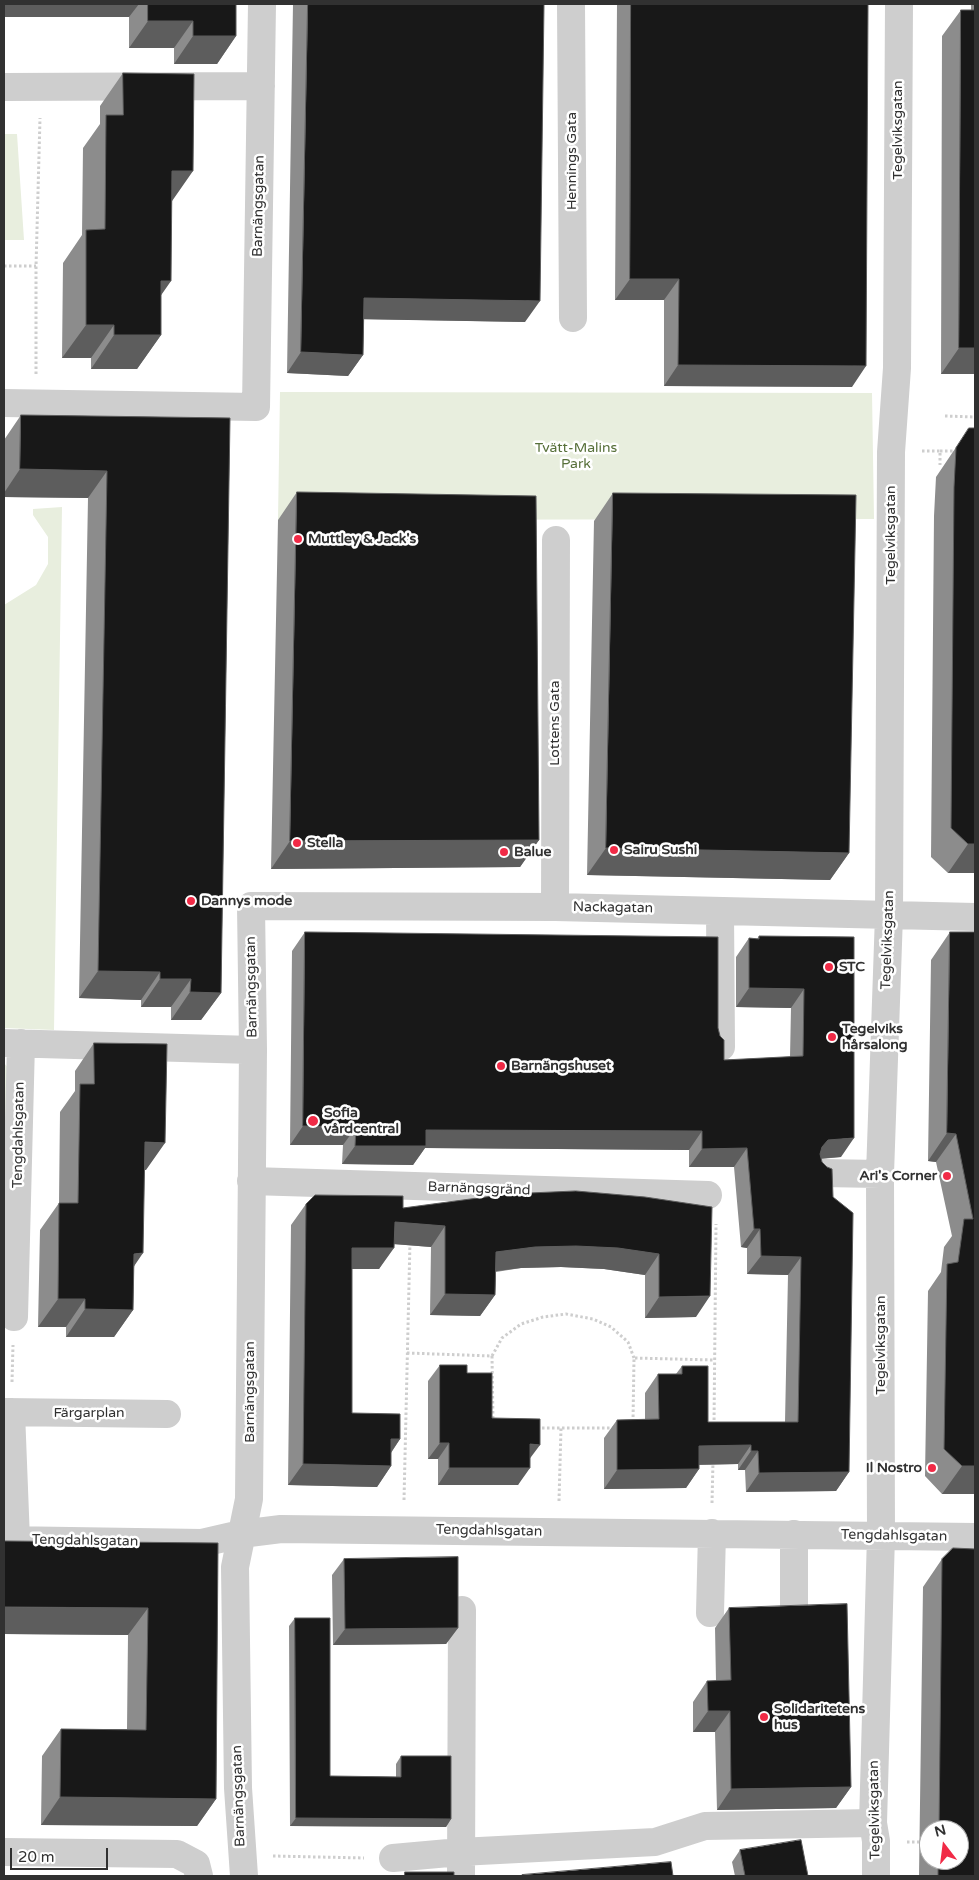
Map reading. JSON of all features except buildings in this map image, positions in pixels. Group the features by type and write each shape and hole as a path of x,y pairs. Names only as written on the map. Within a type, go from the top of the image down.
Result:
{"street":[{"name":"Barnängsgatan","path":"36,402 256,407 262,4"},
{"name":"Hennings Gata","path":"571,4 573,318"},
{"name":"Tegelviksgatan","path":"876,1876 876,1842 873,1823 882,1535 880,1174 889,915 891,452 898,368 899,4"},
{"path":"4,87 261,86"},
{"path":"4,402 36,402"},
{"name":"Lottens Gata","path":"554,906 556,540"},
{"name":"Barnängsgatan","path":"243,1866 238,1788 235,1567 249,1499 253,1050 250,906"},
{"name":"Nackagatan","path":"250,906 554,906 975,917"},
{"path":"720,911 721,1047"},
{"path":"12,1043 253,1050"},
{"name":"Tengdahlsgatan","path":"12,1043 14,1317"},
{"path":"822,1173 880,1174"},
{"name":"Barnängsgränd","path":"251,1181 708,1195"},
{"path":"7,1412 10,1540"},
{"name":"Färgarplan","path":"7,1412 166,1414"},
{"name":"Tengdahlsgatan","path":"10,1540 202,1543 241,1534 281,1529 975,1537"},
{"path":"710,1613 712,1533"},
{"path":"794,1534 794,1608"},
{"path":"461,1864 462,1610"},
{"path":"393,1858 461,1864 655,1842 705,1826 873,1823"},
{"path":"4,1852 177,1854 196,1864 199,1876"}],"path":[{"path":"36,402 36,266 41,88"},
{"path":"4,266 36,266"},
{"path":"945,416 975,417"},
{"path":"940,450 966,451"},
{"path":"714,1427 716,1235"},
{"path":"403,1530 410,1236"},
{"path":"493,1426 492,1356 502,1338 521,1324 543,1317 566,1314 593,1318 611,1327 628,1342 634,1358 633,1428"},
{"path":"7,1412 14,1317"},
{"path":"407,1353 492,1356"},
{"path":"634,1358 714,1360"},
{"path":"532,1427 615,1428"},
{"path":"559,1532 561,1428"},
{"path":"712,1533 713,1456"},
{"path":"243,1866 393,1858"}],"green space":[{"path":"4,134 17,134 24,240 4,240"},
{"name":"Tvätt-Malins Park","path":"280,392 872,393 874,519 278,520"},
{"path":"62,507 54,1030 4,1028 4,605 36,585 48,564 48,537 33,515 33,509"},
{"path":"4,1063 9,1069 4,1283"}],"place":[{"name":"Muttley & Jack's","path":"298,539"},
{"name":"Stella","path":"297,843"},
{"name":"Sairu Sushi","path":"614,850"},
{"name":"Balue","path":"504,852"},
{"name":"Dannys mode","path":"191,901"},
{"name":"STC","path":"829,967"},
{"name":"Tegelviks hårsalong","path":"832,1037"},
{"name":"Barnängshuset","path":"501,1066"},
{"name":"Sofia vårdcentral","path":"313,1121"},
{"name":"Ari's Corner","path":"947,1176"},
{"name":"Il Nostro","path":"932,1468"},
{"name":"Solidaritetens hus","path":"764,1717"}]}
